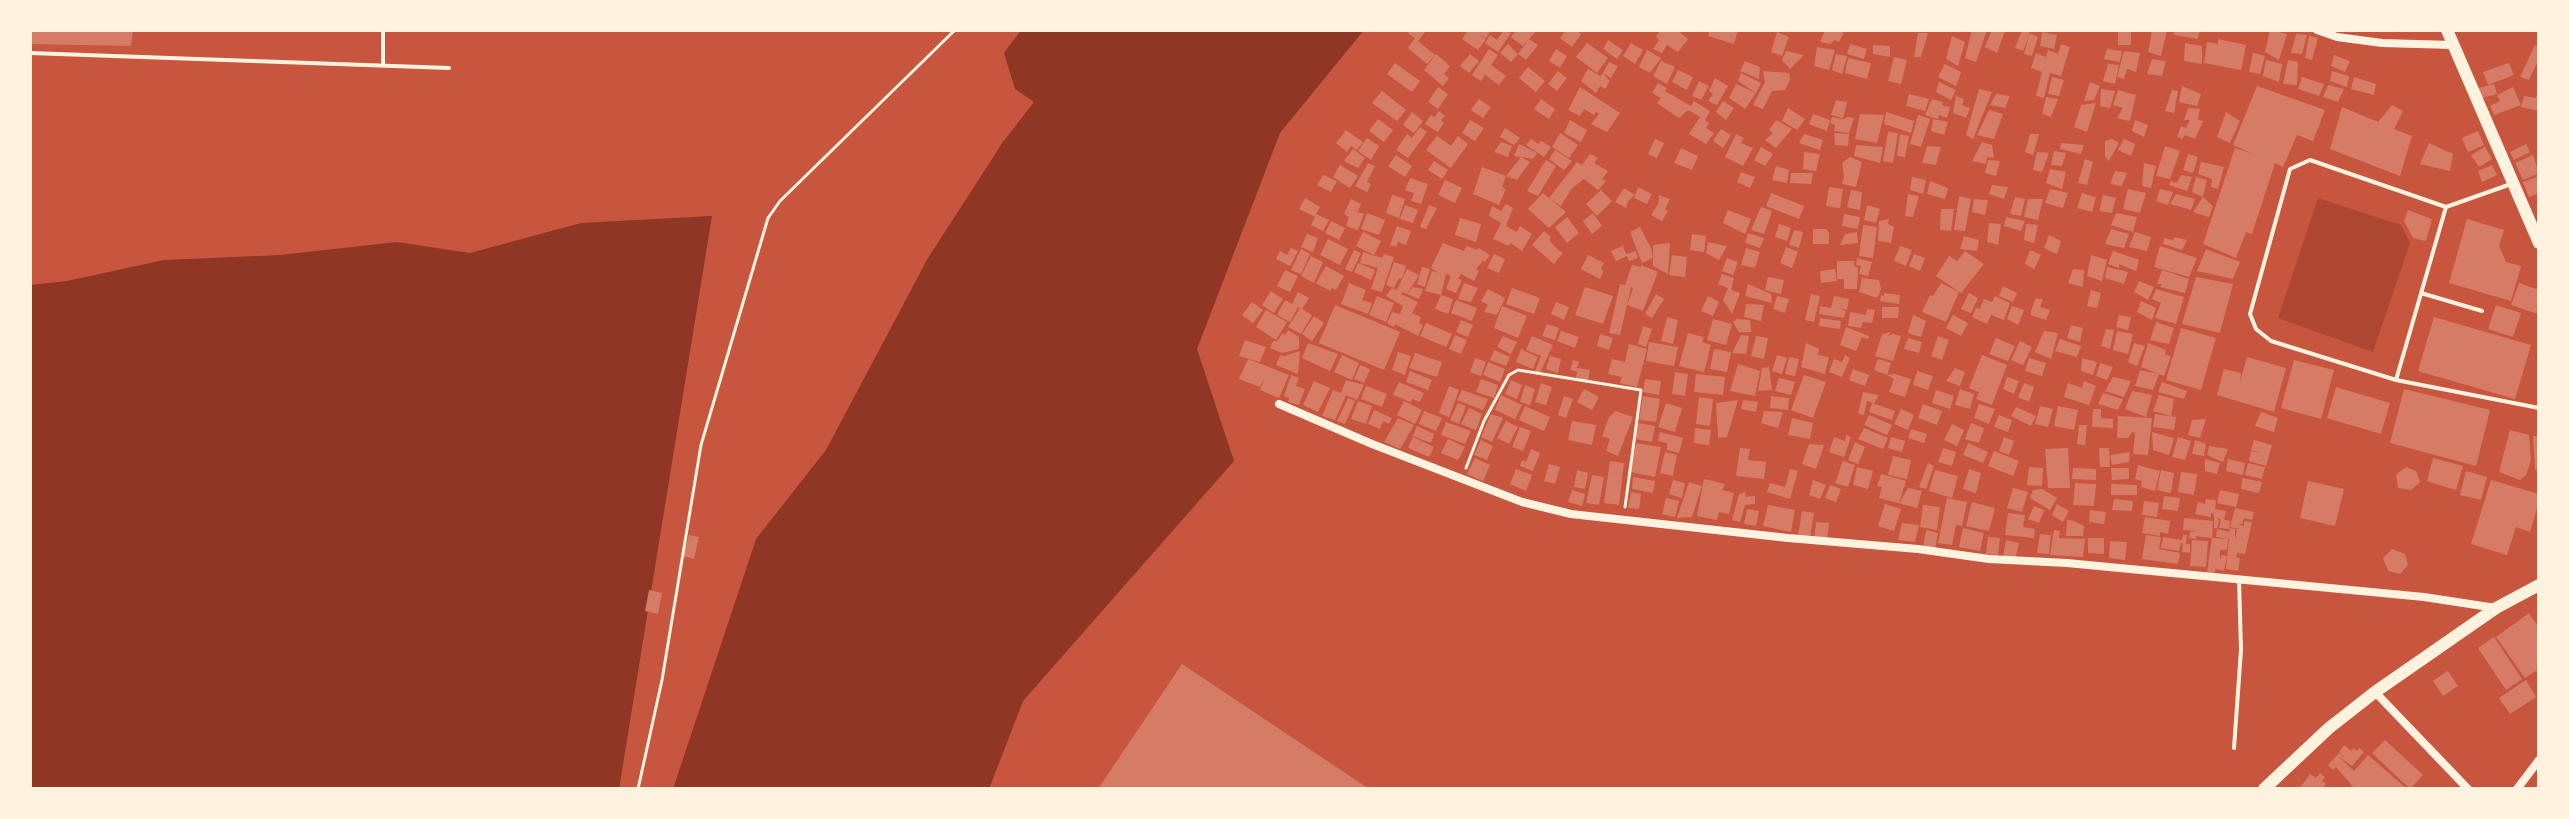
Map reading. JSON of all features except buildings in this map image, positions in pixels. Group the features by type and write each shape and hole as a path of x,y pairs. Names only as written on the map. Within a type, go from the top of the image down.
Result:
{"main road":[{"path":"2447,30 2513,183 2533,212 2539,243"},
{"path":"2264,789 2329,728 2375,692 2496,608 2539,585"}],"street":[{"path":"2317,30 2337,37 2382,43 2453,45"},
{"path":"1279,404 1522,502 1571,514 1989,559 2239,578 2424,597 2496,608"},
{"path":"2375,692 2468,789"},
{"path":"2517,789 2539,760"}],"lane":[{"path":"383,30 383,65"},
{"path":"30,53 449,68"},
{"path":"2513,183 2446,207 2310,160 2290,169 2250,314 2256,329 2271,341 2396,380 2539,408"},
{"path":"2396,380 2446,207"},
{"path":"2421,293 2482,311"},
{"path":"2234,748 2241,650 2239,578"}],"path":[{"path":"638,789 662,680 701,445 768,218 780,201 955,30"},
{"path":"1461,479 1490,410 1509,375 1518,370 1641,390 1623,520"}],"shaded area":[{"path":"1021,30 1364,30 1280,133 1197,349 1234,461 1023,701 989,789 673,789 756,539 826,450 928,258 1003,142 1034,102 1015,89 1004,53"},
{"path":"2318,198 2401,225 2410,243 2373,352 2278,318"},
{"path":"712,216 619,789 30,789 30,285 67,281 164,260 280,255 397,242 470,253 581,223"}]}
